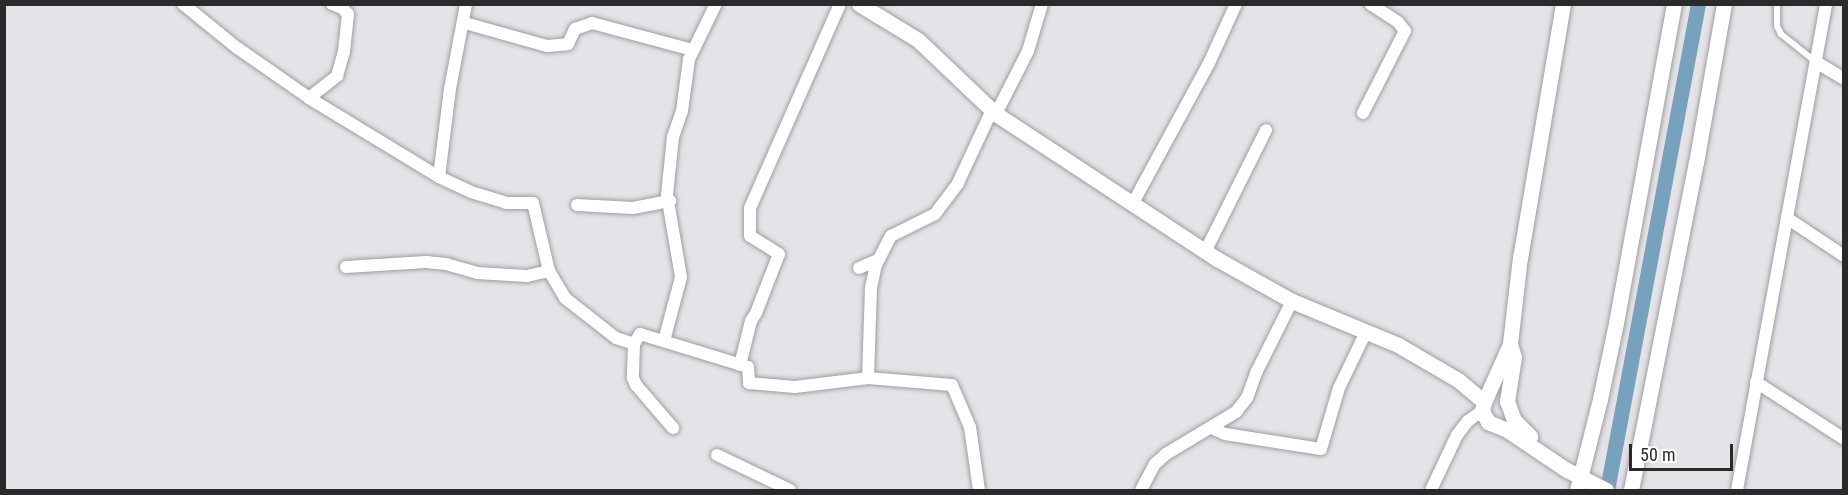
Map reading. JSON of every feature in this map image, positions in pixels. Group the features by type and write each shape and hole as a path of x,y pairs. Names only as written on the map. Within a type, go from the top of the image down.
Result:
{"street":[{"path":"183,4 236,48 309,98 439,177 471,192 506,202 533,203 549,271 565,298 591,321 616,338 634,344"},
{"path":"309,98 337,76 344,52 348,14 342,8 332,4"},
{"path":"439,177 450,88 465,23 466,4"},
{"path":"664,341 681,277 667,181 673,136 682,111 689,59 716,4"},
{"path":"740,365 751,321 779,255 750,236 750,208 840,4"},
{"path":"860,4 918,40 994,112 1206,250 1292,301 1366,332 1430,363 1458,381 1484,403"},
{"path":"868,378 871,288 878,260 891,236 935,214 958,183 1028,51 1042,4"},
{"path":"1133,203 1209,63 1236,4"},
{"path":"1363,113 1405,32 1398,22 1370,4"},
{"path":"1563,4 1520,257 1510,344 1484,403 1488,422 1508,430 1565,470 1606,490"},
{"path":"1577,490 1585,478 1614,334 1674,4"},
{"path":"1631,490 1696,163 1724,4"},
{"path":"1737,490 1826,4"},
{"path":"465,23 547,46 567,44 575,28 592,23 693,50"},
{"path":"1816,62 1844,79"},
{"path":"1206,250 1266,130"},
{"path":"577,205 633,208 670,201"},
{"path":"1787,218 1844,256"},
{"path":"860,268 878,260"},
{"path":"346,267 426,262 446,264 477,273 527,276 549,271"},
{"path":"1141,490 1160,459 1236,412 1247,398 1257,371 1292,301"},
{"path":"1212,428 1225,434 1320,449 1339,388 1366,332"},
{"path":"673,428 636,385 634,344 640,334 748,367 749,383 795,387 868,378 952,385 970,427 979,490"},
{"path":"1510,344 1514,357 1507,401 1510,414 1518,426 1569,462 1585,478"},
{"path":"1756,382 1844,439"},
{"path":"1431,490 1457,435 1468,421 1484,403 1497,394 1507,401"},
{"path":"717,455 790,490"}],"lane":[{"path":"1777,4 1777,26 1781,34 1816,62"}],"waterway":[{"path":"1607,490 1698,4"}]}
